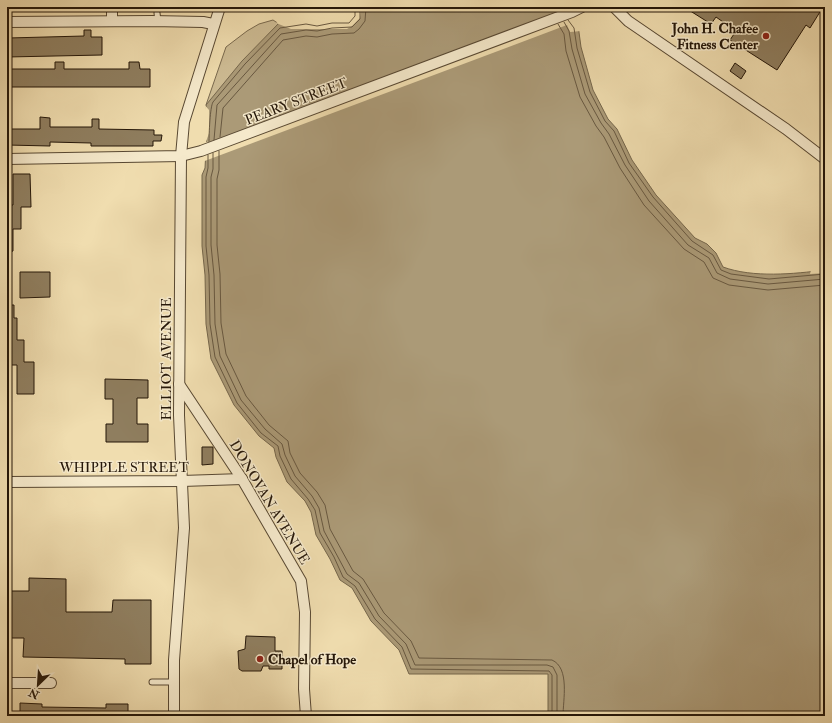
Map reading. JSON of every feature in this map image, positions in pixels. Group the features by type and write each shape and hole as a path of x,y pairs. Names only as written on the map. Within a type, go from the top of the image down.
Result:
{"street":[{"path":"112,7 112,21"},
{"name":"ELLIOT AVENUE","path":"174,716 173,682 184,528 179,384 181,156 184,122 203,65 213,24 220,7"},
{"name":"PEARY STREET","path":"7,159 181,156 201,151 582,7"},
{"path":"614,7 628,21 774,120 825,159"},
{"path":"7,22 112,21 131,18 155,17 213,24"},
{"name":"DONOVAN AVENUE","path":"179,384 242,479 301,581 305,612 304,689 306,716"},
{"name":"WHIPPLE STREET","path":"7,482 182,481 242,479"},
{"path":"7,683 51,683"}],"lane":[{"path":"152,682 173,682"}],"shaded area":[{"path":"273,20 282,26 209,133 206,105 226,47 259,24"}],"water":[{"path":"350,7 569,7 574,23 578,25 581,47 593,90 608,119 617,129 632,160 656,195 695,238 707,244 716,253 723,267 747,273 760,274 787,274 825,270 825,716 548,716 548,674 409,674 399,650 371,621 352,588 340,580 316,535 311,512 305,501 287,482 276,457 274,448 259,436 234,405 211,359 206,324 205,275 202,246 202,175 205,168 208,113 206,105 242,61 279,23 349,19 352,15"}],"pier":[{"path":"260,7 286,7 285,9 268,10"},
{"path":"348,7 360,7 361,12 360,18 347,29 291,29 276,23 279,21 284,22 306,18 316,20 331,17 348,17 350,14"},
{"path":"564,7 570,7 575,21 580,24 581,31 570,32 567,25 202,162 206,113 205,105 209,110 209,133 206,142 556,13 564,9"},
{"path":"825,268 825,273 810,274 811,270"}],"building":[{"path":"182,7 197,7 197,10 182,10"},
{"name":"John H. Chafee Fitness Center","path":"684,7 823,7 810,28 806,25 777,70 730,40 736,31 716,17 711,24"},
{"path":"84,30 91,30 91,37 102,37 102,55 7,57 7,31 8,38 84,36"},
{"path":"55,62 64,62 64,69 129,69 129,62 139,62 140,69 150,69 150,87 7,87 7,69 55,69"},
{"path":"735,63 746,71 741,79 730,71"},
{"path":"40,117 50,118 50,127 92,127 92,119 99,119 99,129 154,130 154,135 162,135 161,141 153,141 153,146 91,146 91,143 50,142 50,146 7,145 7,129 40,129"},
{"path":"13,174 30,174 31,207 21,207 21,229 13,229 13,251 10,252 10,264 7,264 7,205 13,205"},
{"path":"20,272 50,272 50,297 20,298"},
{"path":"7,296 11,296 11,305 14,305 14,318 17,318 17,340 24,340 24,362 34,362 34,394 17,394 17,365 7,365"},
{"path":"105,379 148,380 148,398 137,398 137,424 148,424 148,442 106,442 106,424 113,424 113,399 105,399"},
{"path":"202,447 213,447 213,464 202,465"},
{"path":"29,578 66,579 66,612 112,612 113,600 151,600 151,664 125,664 125,659 23,657 24,638 7,638 7,591 29,591"},
{"name":"Chapel of Hope","path":"246,636 275,637 275,651 282,651 282,669 269,669 269,666 263,666 261,671 242,671 239,669 238,651 245,649"},
{"path":"20,703 42,704 42,707 106,708 106,704 128,704 128,716 20,716"}],"place":[{"name":"John H. Chafee Fitness Center","path":"766,36"},
{"name":"Chapel of Hope","path":"260,659"}]}
